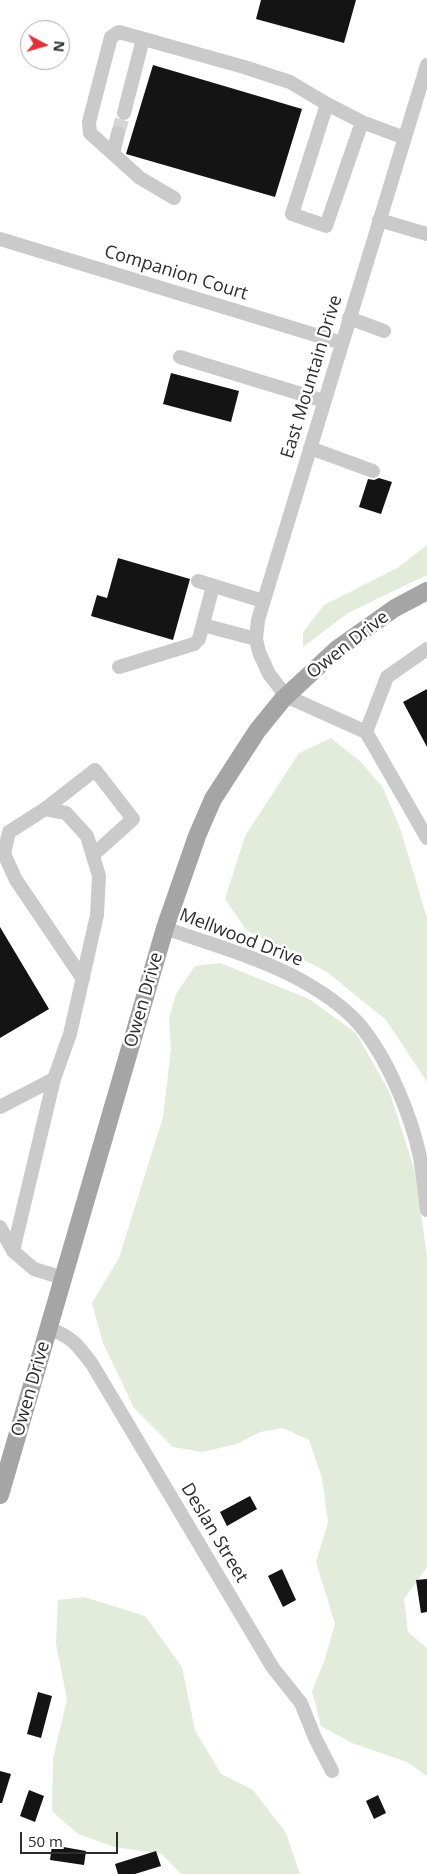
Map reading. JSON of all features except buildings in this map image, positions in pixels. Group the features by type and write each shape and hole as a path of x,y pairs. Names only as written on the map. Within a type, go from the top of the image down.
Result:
{"main road":[{"name":"Owen Drive","path":"0,1496 165,928 196,836 213,799 257,731 286,696 337,649 366,627 395,608 427,591"}],"street":[{"path":"174,198 140,178 90,133 89,122 111,37 119,32 290,82 362,122 405,138"},
{"path":"124,113 143,39"},
{"name":"East Mountain Drive","path":"286,696 269,674 259,652 256,639 258,620 427,65"},
{"path":"327,104 292,214 326,226 362,122"},
{"path":"113,154 118,134"},
{"path":"379,220 427,234"},
{"name":"Companion Court","path":"0,239 342,343"},
{"path":"349,318 384,331"},
{"path":"180,357 324,401"},
{"path":"310,448 373,470"},
{"path":"198,581 263,601"},
{"path":"119,667 191,646 199,639 213,586"},
{"path":"202,625 256,639"},
{"path":"366,732 387,677 427,649"},
{"path":"286,696 366,732 427,838"},
{"path":"83,979 16,880 4,854 9,832 45,809 95,770 132,819 93,855"},
{"path":"13,1250 54,1080 70,1034 98,915 99,876 87,836 66,813 45,809"},
{"name":"Mellwood Drive","path":"165,928 293,976 314,988 343,1009 358,1023 387,1069 400,1096 420,1158 427,1210"},
{"path":"0,1108 54,1080"},
{"path":"0,1227 13,1250 34,1269 62,1278"},
{"name":"Deslan Street","path":"48,1328 66,1335 77,1344 92,1364 273,1668 301,1703 315,1738 332,1771"}],"green space":[{"path":"427,545 427,575 348,613 303,647 303,632 324,605 399,567"},
{"path":"331,738 362,763 383,788 400,828 427,918 427,1082 386,1020 327,972 246,930 225,899 245,836 299,753"},
{"path":"220,963 309,999 356,1033 390,1093 416,1175 427,1257 427,1567 404,1599 408,1632 427,1648 427,1776 407,1762 352,1743 321,1726 312,1691 324,1662 335,1624 316,1562 328,1522 322,1478 309,1440 283,1428 260,1432 237,1444 202,1452 173,1447 134,1408 103,1343 92,1303 119,1258 163,1117 171,1049 169,1018 176,994 195,966"},
{"path":"84,1597 145,1616 182,1667 195,1730 221,1774 253,1790 286,1833 300,1874 181,1874 162,1854 115,1847 78,1834 52,1811 53,1759 67,1699 56,1644 58,1600"}],"tunnel":[{"path":"118,133 124,113"}]}
